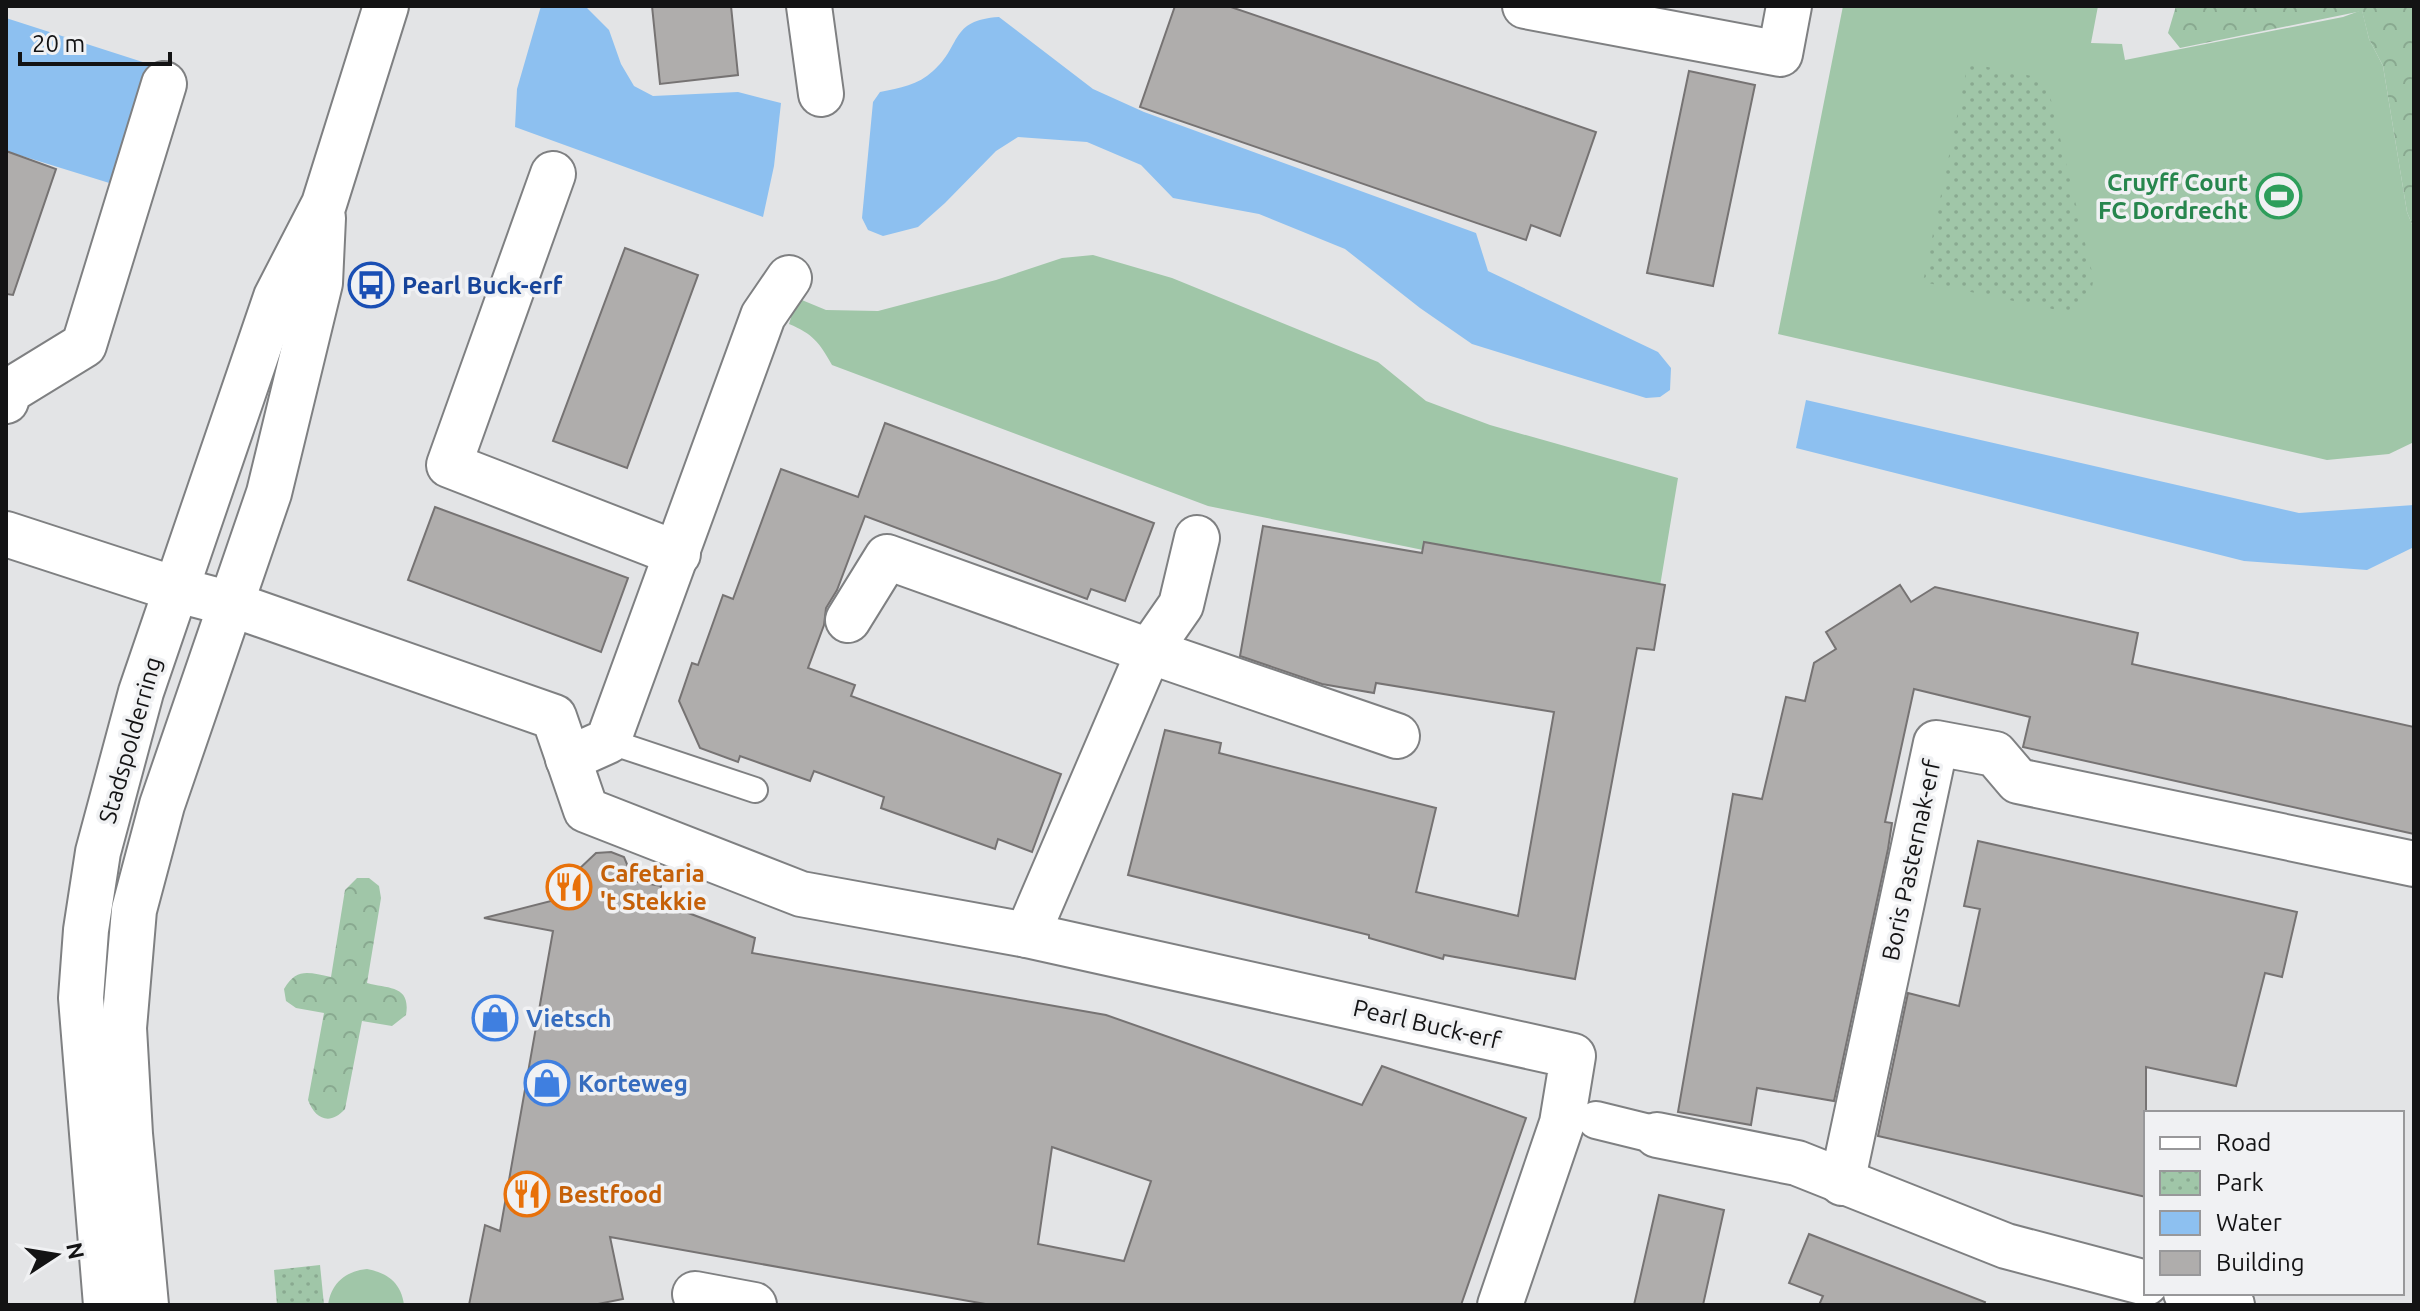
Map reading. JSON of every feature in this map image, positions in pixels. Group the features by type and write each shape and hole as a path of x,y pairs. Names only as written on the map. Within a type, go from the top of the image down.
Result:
{"street":[{"name":"Stadspolderring","path":"106,1305 81,998 86,930 98,852 133,721 276,297 324,204 386,6"},
{"path":"809,6 821,94"},
{"path":"1525,6 1780,54 1789,6"},
{"path":"6,401 9,391 84,345 164,84"},
{"path":"553,174 449,465 678,554"},
{"name":"Stadspolderring","path":"146,1305 130,1134 124,1028 134,910 162,805 269,493 320,283 324,204"},
{"path":"568,759 608,741 763,316 789,278"},
{"path":"6,534 231,604"},
{"path":"1027,935 1149,651 1181,605 1197,538"},
{"path":"848,620 887,557 1397,736"},
{"name":"Pearl Buck-erf","path":"231,604 554,717 586,810 801,894 1027,935 1573,1056 1562,1123 1500,1305"},
{"name":"Boris Pasternak-erf","path":"1842,1183 1936,743 1995,754 2018,781 2414,864"},
{"path":"1596,1120 1797,1163 2006,1246 2144,1282"},
{"path":"695,1294 754,1305"},
{"path":"2194,1295 2232,1305"}],"lane":[{"path":"608,741 755,790"}],"green space":[{"path":"1843,6 2098,6 2091,43 2122,44 2125,60 2343,17 2362,10 2369,39 2383,66 2407,212 2414,229 2414,442 2389,454 2327,460 1778,334"},
{"path":"2176,6 2414,6 2414,229 2407,212 2383,66 2369,39 2362,11 2180,48 2168,33"},
{"path":"1968,63 2046,79 2093,276 2089,296 2075,308 2062,311 1923,282"},
{"path":"1093,255 1172,278 1378,362 1426,401 1490,425 1678,478 1658,598 1208,506 832,365 815,340 789,324 797,298 826,310 878,311 996,280 1062,258"},
{"path":"357,878 369,878 379,886 381,898 367,983 402,993 407,1005 406,1015 392,1026 362,1021 345,1109 329,1119 319,1116 308,1100 324,1013 296,1008 286,1001 284,989 299,974 331,977 345,890"},
{"path":"320,1265 324,1305 277,1305 274,1270"},
{"path":"367,1269 392,1280 400,1291 404,1305 328,1305 336,1284 352,1272"}],"water":[{"path":"541,6 585,6 609,30 621,64 634,86 653,96 738,92 781,103 774,166 763,217 515,127 517,89"},
{"path":"999,17 1093,89 1144,112 1476,233 1488,271 1658,352 1671,368 1670,390 1660,397 1646,398 1472,344 1345,249 1259,214 1173,198 1141,165 1087,142 1018,137 996,151 918,227 883,236 868,230 862,218 873,102 880,92 927,76 972,23"},
{"path":"6,18 152,65 130,131 119,186 6,151"},
{"path":"1806,400 2299,513 2414,505 2414,547 2367,570 2244,561 1796,448"}],"building":[{"path":"652,6 731,6 738,75 660,84"},
{"path":"1175,6 1228,6 1596,132 1560,236 1531,225 1526,240 1140,107"},
{"path":"1689,71 1755,85 1713,286 1647,273"},
{"path":"6,151 56,169 13,295 6,294"},
{"path":"625,248 698,275 627,468 553,441"},
{"path":"885,423 1154,523 1125,601 1091,589 1087,599 865,516 837,590 826,608 824,625 808,668 855,685 851,696 1061,774 1032,852 998,839 995,849 881,808 884,797 814,771 810,781 740,756 738,762 700,748 679,701 692,663 698,665 723,595 733,599 781,469 858,497"},
{"path":"435,507 628,578 601,652 408,580"},
{"path":"1263,526 1422,553 1424,542 1665,585 1654,650 1637,648 1575,979 1444,955 1443,959 1369,938 1369,935 1128,875 1165,730 1221,743 1219,753 1436,808 1416,892 1518,916 1554,712 1376,683 1374,693 1322,684 1240,656"},
{"path":"1900,585 1911,602 1935,587 2138,633 2132,664 2414,727 2414,834 2023,747 2030,717 1914,689 1885,822 1892,823 1888,849 1834,1101 1757,1088 1751,1125 1678,1112 1733,794 1762,799 1786,697 1805,701 1814,663 1836,649 1826,632"},
{"path":"1978,841 2297,912 2282,977 2265,973 2236,1086 2146,1067 2144,1197 1878,1136 1908,993 1959,1006 1980,909 1964,906"},
{"path":"611,852 624,857 634,881 661,886 659,902 755,938 752,953 1106,1015 1362,1105 1382,1066 1526,1118 1461,1305 991,1305 610,1237 623,1299 593,1305 469,1305 485,1225 500,1231 553,931 484,918 559,899 564,869 577,871 596,853","holes":["1052,1147 1151,1181 1124,1261 1038,1244"]},
{"path":"1659,1195 1724,1210 1703,1305 1634,1305"},
{"path":"1809,1234 1985,1302 1984,1305 1819,1305 1823,1296 1789,1283"}],"place":[{"name":"Cruyff Court FC Dordrecht","path":"2279,196"},
{"name":"Pearl Buck-erf","path":"371,285"},
{"name":"Cafetaria 't Stekkie","path":"569,887"},
{"name":"Vietsch","path":"495,1018"},
{"name":"Korteweg","path":"547,1083"},
{"name":"Bestfood","path":"527,1194"}]}
